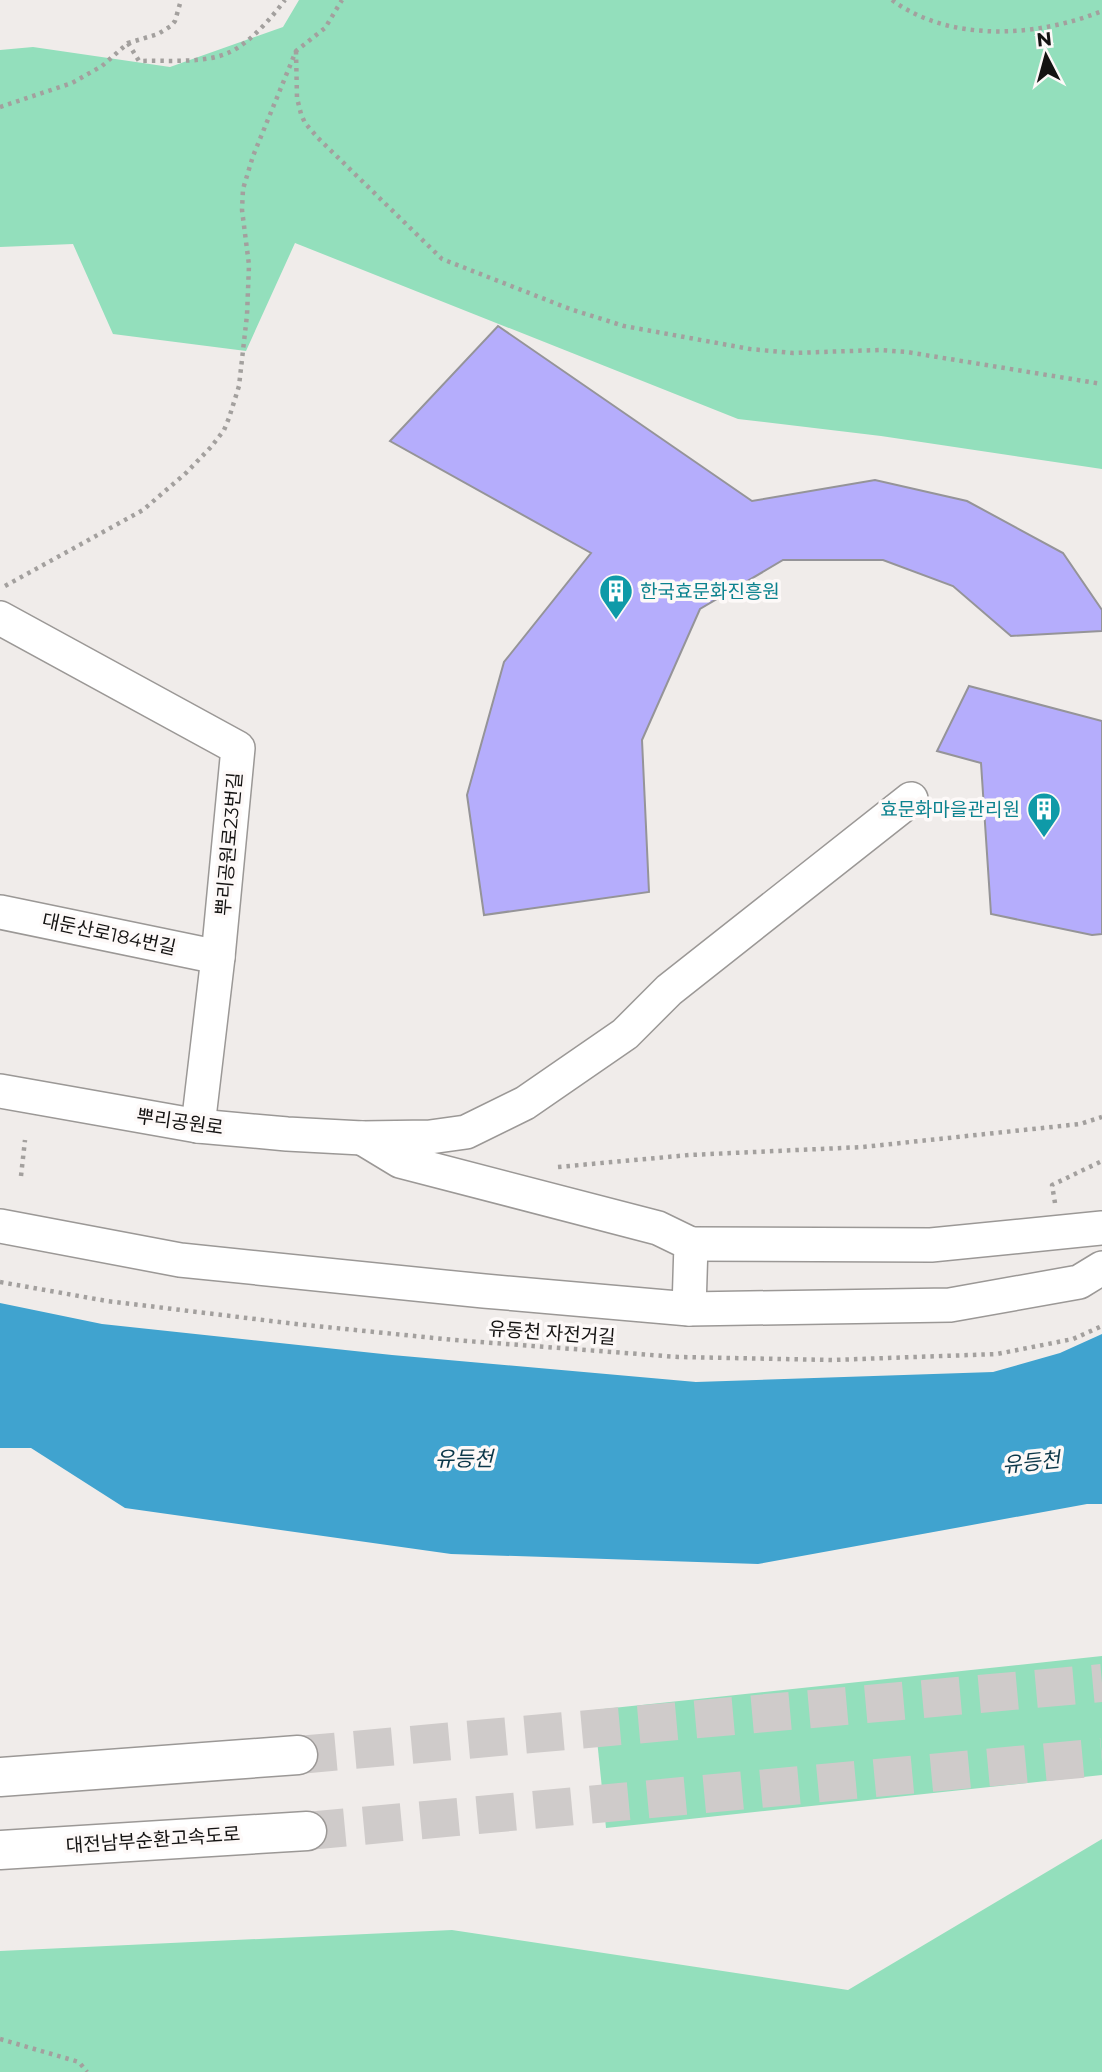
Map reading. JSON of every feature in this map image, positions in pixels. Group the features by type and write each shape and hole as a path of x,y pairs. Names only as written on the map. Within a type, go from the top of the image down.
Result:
{"highway":[{"path":"0,1777 298,1755"},
{"name":"대전남부순환고속도로","path":"0,1850 307,1831"}],"street":[{"name":"뿌리공원로23번길","path":"0,618 238,748 218,957 198,1126"},
{"name":"뿌리공원로","path":"0,1091 198,1126 287,1134 430,1138 466,1132 525,1103 625,1034 670,990 911,799"},
{"name":"대둔산로184번길","path":"0,912 218,957"},
{"path":"362,1138 400,1161 658,1228 691,1244 931,1245 1102,1228"},
{"path":"0,1226 180,1260 689,1309 950,1305 1079,1282 1102,1268"},
{"path":"689,1309 691,1244"}],"path":[{"path":"0,107 72,83 102,66 128,43 158,34 175,21 181,0"},
{"path":"128,43 139,61 205,59 229,53 255,32 285,0"},
{"path":"0,589 144,510 211,447 224,430 239,386 247,315 249,265 242,210 243,189 253,156 296,51 325,28 342,0"},
{"path":"892,0 919,17 976,31 1065,24 1102,11"},
{"path":"296,51 297,98 305,123 442,259 570,309 625,326 750,349 793,353 878,350 907,352 1102,384"},
{"path":"554,1167 689,1155 863,1147 1080,1124 1102,1117"},
{"path":"21,1175 25,1140"},
{"path":"1060,1231 1052,1185 1102,1161"},
{"name":"유동천 자전거길","path":"0,1282 107,1301 296,1324 454,1340 678,1357 833,1360 998,1354 1073,1339 1102,1326"},
{"path":"0,2039 79,2062 87,2072"}],"green space":[{"path":"299,0 1102,0 1102,469 881,436 738,419 295,243 246,351 113,334 73,244 0,247 0,50 33,47 170,67 283,27"},
{"path":"1102,1656 1102,1775 606,1828 594,1710"},
{"path":"1102,1839 1102,2072 0,2072 0,1951 452,1930 848,1990"}],"water":[{"name":"유등천","path":"0,1303 102,1324 392,1355 696,1382 993,1372 1060,1353 1102,1334 1102,1504 1087,1504 758,1564 451,1554 125,1508 31,1448 0,1448"}],"building":[{"name":"한국효문화진흥원","path":"498,326 752,501 875,480 967,501 1063,553 1102,610 1102,631 1011,636 953,586 883,560 783,560 700,609 642,740 649,892 484,915 467,795 504,662 591,553 390,441"},
{"name":"효문화마을관리원","path":"969,686 1102,721 1102,934 1092,935 991,914 981,763 937,751"}],"tunnel":[{"path":"298,1755 1102,1683"},
{"path":"307,1831 1102,1757"}],"place":[{"name":"한국효문화진흥원","path":"616,621"},
{"name":"효문화마을관리원","path":"1044,839"}]}
